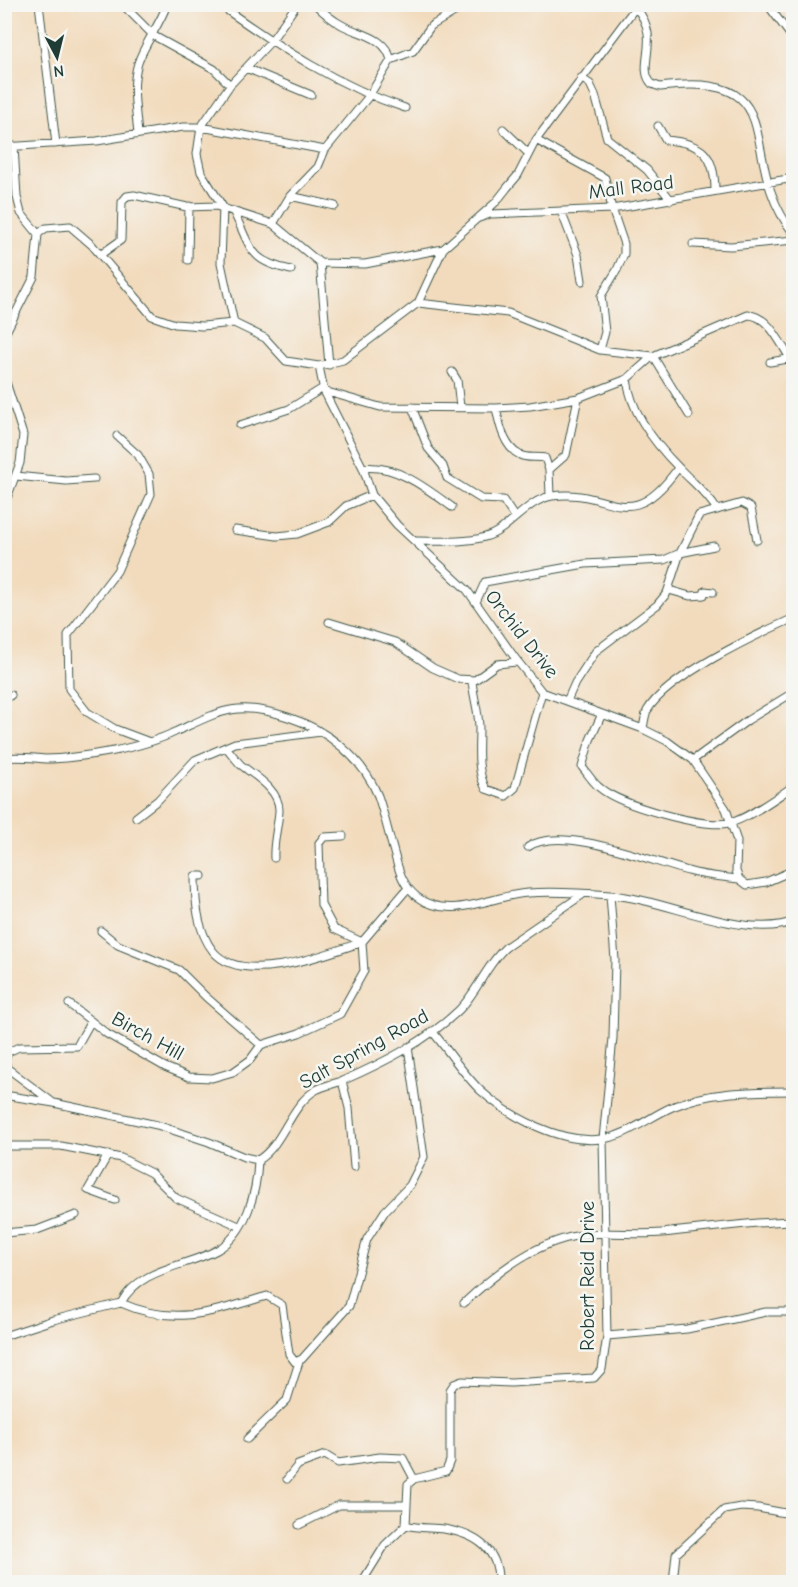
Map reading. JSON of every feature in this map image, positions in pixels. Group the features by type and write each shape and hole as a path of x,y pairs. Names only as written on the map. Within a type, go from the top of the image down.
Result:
{"street":[{"path":"4,9 11,4"},
{"path":"39,4 56,144"},
{"path":"122,4 154,36 214,69 230,85"},
{"path":"138,134 135,79 138,62 154,36 167,4"},
{"path":"212,4 224,8 305,63 369,96 405,108"},
{"path":"234,323 221,263 223,207 201,172 197,154 201,127 230,85 271,41 297,4"},
{"path":"315,4 342,25 373,37 389,51 391,60"},
{"path":"273,224 290,196 318,167 325,150 369,96 391,60 413,51 431,26 468,4"},
{"path":"767,4 794,40"},
{"path":"38,234 46,228 70,226 82,234 152,316 175,324 202,326 234,323 265,338 286,361 319,366 343,360 418,303 443,249 471,221 496,202 518,175 536,140 637,6 648,26 646,72 652,84 660,87 703,83 721,85 752,99 757,106"},
{"path":"246,68 312,95"},
{"path":"581,78 590,84 595,95 607,138 647,170 671,200"},
{"path":"658,126 666,140 680,141 705,153 713,163 715,191"},
{"path":"766,126 768,182 777,207 794,234"},
{"path":"9,146 97,141 183,127 201,127 325,150"},
{"path":"503,129 528,153"},
{"path":"4,130 21,213 38,234 34,277 4,336"},
{"path":"536,140 605,178 612,209 622,235 624,254 601,296 605,332 600,350"},
{"name":"Mall Road","path":"471,221 490,214 612,209 794,178"},
{"path":"100,255 121,240 122,202 127,196 148,196 189,206 223,207 273,224 320,262 365,264 443,249"},
{"path":"290,196 335,206"},
{"path":"188,260 189,206"},
{"path":"234,211 257,258 272,266 291,270"},
{"path":"561,211 578,255 582,281"},
{"path":"693,244 731,246 794,240"},
{"path":"320,262 329,364"},
{"path":"418,303 508,313 600,350 653,356"},
{"path":"240,425 289,409 324,390 380,407 496,408 530,406 578,398 627,380 653,356 748,315 756,315 767,324 792,360 770,362"},
{"path":"653,356 689,415"},
{"name":"Orchid Drive","path":"319,366 324,390 363,468 372,495 397,525 468,590 518,662 542,692 643,729 667,741 693,760 726,809 732,823 737,842 736,871 739,879"},
{"path":"452,372 457,380 460,407"},
{"path":"4,376 23,435 16,476 4,506"},
{"path":"627,380 629,399 645,427 678,468 699,485 717,510"},
{"path":"549,470 566,455 578,398"},
{"path":"412,407 428,448 443,466 447,478 481,499 503,500 515,518"},
{"path":"496,408 499,426 511,448 520,455 545,458 549,470 550,496"},
{"path":"117,436 138,455 149,474 151,494 117,571 68,635 69,689 87,712 115,729 147,741"},
{"path":"363,468 379,466 411,478 452,507"},
{"path":"416,542 486,537 550,496 582,496 608,505 633,507 663,489 678,468"},
{"path":"16,476 66,481 94,479"},
{"path":"235,530 277,536 297,534 329,522 346,506 372,495"},
{"path":"567,701 575,683 596,651 657,605 669,590 680,553 699,515 742,503 751,508 757,540"},
{"path":"476,602 485,582 585,564 664,560 680,553 714,546"},
{"path":"669,590 690,596 704,595 705,591 713,592"},
{"path":"643,729 647,710 680,680 736,645 794,618"},
{"path":"329,622 395,642 433,668 459,679 472,680 497,664 518,662"},
{"path":"472,680 479,726 478,749 481,780 486,789 506,796 515,788 542,692"},
{"path":"693,760 748,720 794,692"},
{"path":"4,758 82,756 124,749 173,733 210,714 247,708 291,717 321,732 362,766 378,796 400,877 418,898 431,904 454,907 529,892 610,895 747,925 777,926 794,921"},
{"path":"602,714 590,740 582,767 600,788 617,799 650,811 712,824 732,823 794,786"},
{"path":"136,818 158,800 195,760 235,743 321,732"},
{"path":"226,747 240,764 259,777 272,792 279,808 272,848 274,858"},
{"path":"343,836 324,837 319,843 321,905 334,929 362,942"},
{"path":"528,848 536,842 575,839 692,872 739,879 747,885 766,882 794,870"},
{"path":"202,876 195,876 195,900 202,929 213,952 229,961 247,966 277,968 362,942 408,888"},
{"name":"Salt Spring Road","path":"258,1160 269,1153 303,1101 316,1090 342,1081 408,1047 432,1030 460,1008 497,955 582,895"},
{"name":"Robert Reid Drive","path":"414,1479 446,1471 450,1461 450,1390 454,1384 462,1381 511,1383 594,1378 602,1369 608,1336 603,1139 613,1038 615,960 610,895"},
{"path":"101,931 118,945 179,970 206,998 261,1045"},
{"name":"Birch Hill","path":"54,1103 7,1068 5,1059 8,1052 19,1047 77,1046 91,1021 126,1046 189,1077 212,1078 233,1072 250,1060 261,1045 299,1033 340,1014 363,971 362,942"},
{"path":"69,1004 91,1021"},
{"path":"432,1030 479,1089 498,1105 551,1131 583,1140 603,1139 697,1098 727,1094 794,1091"},
{"path":"247,1439 287,1400 299,1362 349,1306 367,1239 385,1211 410,1185 424,1157 408,1047"},
{"path":"342,1081 349,1108 354,1167"},
{"path":"4,1095 157,1125 209,1142 243,1157 258,1160 252,1203 239,1226 218,1249 152,1275 128,1291 122,1303"},
{"path":"4,1146 61,1146 121,1158 151,1173 176,1198 239,1226"},
{"path":"108,1155 88,1191 115,1200"},
{"path":"4,1233 37,1230 76,1215"},
{"path":"464,1303 494,1275 528,1253 560,1239 591,1234 662,1233 794,1221"},
{"path":"4,1336 53,1320 122,1303 135,1309 191,1316 215,1312 267,1296 282,1305 289,1354 295,1362 299,1362"},
{"path":"608,1336 687,1329 766,1312 794,1312"},
{"path":"287,1479 298,1465 325,1455 338,1463 380,1457 403,1458 414,1479 408,1484 406,1525 384,1545 362,1582"},
{"path":"299,1525 339,1505 407,1505"},
{"path":"673,1582 676,1554 724,1510 741,1507 758,1508 785,1513 794,1520"},
{"path":"406,1525 444,1529 487,1547 496,1563 498,1582"}]}
